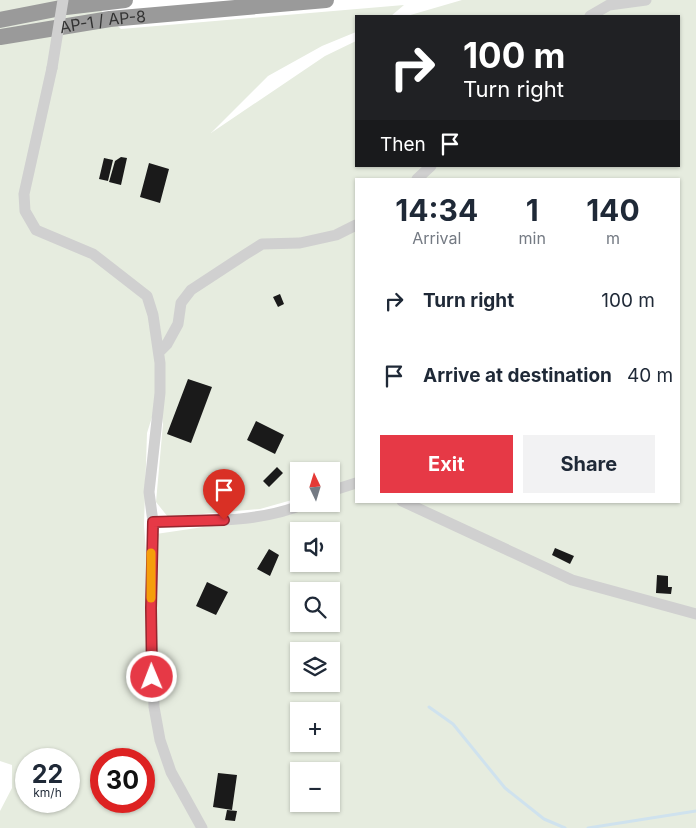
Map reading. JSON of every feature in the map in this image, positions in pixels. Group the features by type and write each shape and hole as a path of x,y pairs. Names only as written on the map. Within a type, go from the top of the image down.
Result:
{"highway":[{"name":"AP-1 / AP-8","path":"0,20 125,0"},
{"name":"AP-1 / AP-8","path":"0,37 110,19 326,0"}],"street":[{"path":"63,0 52,68 24,194 24,211 36,230 93,254 147,296 154,315 159,352 160,393 149,492 153,522 151,608 154,707 160,740 171,772 202,828"},
{"path":"592,15 609,5 646,0"},
{"path":"418,178 430,167"},
{"path":"159,352 167,344 178,324 181,303 191,290 238,259 262,244 300,243 336,234 355,225"},
{"path":"340,488 355,483"},
{"path":"406,503 572,580 696,614"},
{"path":"153,522 224,520 290,510"}],"shaded area":[{"path":"0,0 89,0 121,29 404,5 392,15 355,15 355,32 322,46 268,76 211,133 325,56 355,41 355,167 680,167 680,15 410,15 462,0 696,0 696,828 0,828 0,811 12,788 12,765 0,761","holes":["159,395 163,424 156,502 168,517 260,509 290,501 290,462 340,462 340,512 296,512 156,534 152,631 144,525 147,433"]}],"building":[{"path":"121,157 127,158 121,185 109,182 115,161"},
{"path":"104,158 113,160 108,181 99,179"},
{"path":"149,163 169,169 160,203 140,197"},
{"path":"280,294 284,304 278,307 273,297"},
{"path":"188,379 212,387 191,443 167,434"},
{"path":"256,421 284,435 275,454 247,440"},
{"path":"277,467 283,473 269,487 263,481"},
{"path":"555,548 574,556 570,564 552,555"},
{"path":"269,549 279,555 270,576 257,569"},
{"path":"657,575 668,576 668,587 672,587 671,594 656,593"},
{"path":"207,582 228,592 216,615 196,606"},
{"path":"218,773 237,775 232,810 213,807"},
{"path":"227,810 237,811 235,821 225,820"}],"waterway":[{"path":"429,707 453,724 505,788 544,819 565,828"},
{"path":"588,828 696,811"}],"slow traffic":[{"path":"151,553 151,598"}],"route":[{"path":"152,677 153,522 224,520"}]}
